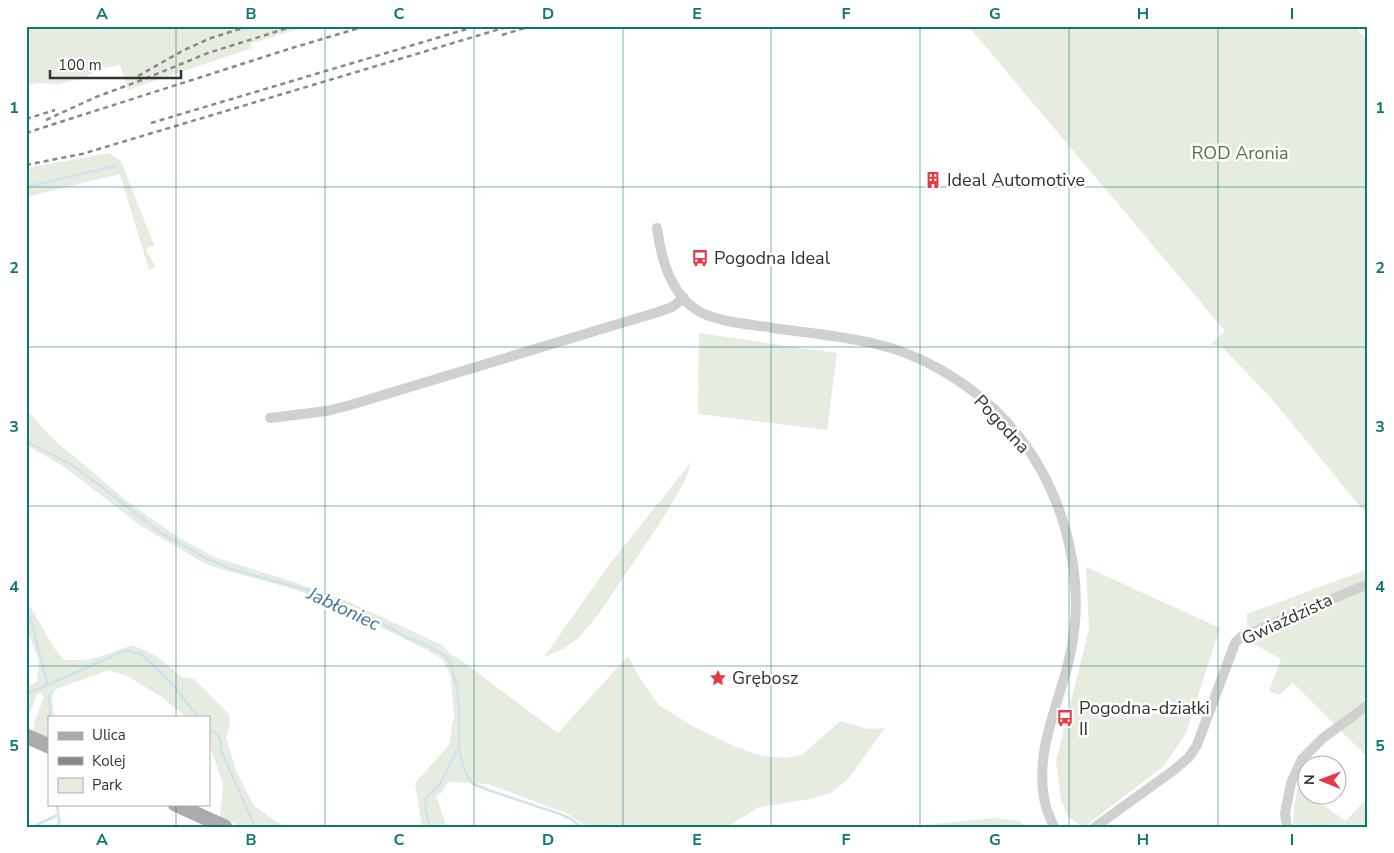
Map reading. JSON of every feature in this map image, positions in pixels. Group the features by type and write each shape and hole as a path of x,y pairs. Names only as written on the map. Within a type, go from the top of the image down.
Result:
{"main road":[{"path":"26,736 48,746"},
{"path":"179,806 225,827"}],"street":[{"name":"Pogodna","path":"657,228 658,240 666,268 675,287 684,298 701,312 727,321 876,344 914,356 942,370 994,410 1017,434 1034,457 1046,480 1068,539 1076,591 1076,612 1068,662 1046,739 1042,763 1046,807 1054,827"},
{"path":"270,418 326,411 347,406 658,312 672,307 684,298"},
{"name":"Gwiaździsta","path":"1095,827 1189,757 1197,745 1235,643 1241,637 1368,584"},
{"path":"1287,827 1285,813 1291,783 1302,759 1323,738 1368,705"}],"green space":[{"path":"26,26 307,26 250,44 252,48 128,90 120,65 98,69 85,78 58,84 40,83 26,85"},
{"name":"ROD Aronia","path":"968,26 1355,26 1368,42 1368,516 1270,397 1221,346 1211,344 1225,331"},
{"path":"109,153 121,161 154,245 146,249 156,267 149,270 120,174 26,197 26,168"},
{"path":"699,333 837,353 827,430 698,414"},
{"path":"26,409 52,438 127,501 176,536 214,557 345,600 442,645 451,655 457,657 558,733 628,656 641,680 659,705 694,727 736,747 762,756 785,758 802,755 840,721 868,729 885,728 849,778 831,793 810,799 759,807 727,827 587,827 568,814 488,784 448,782 442,792 436,796 447,827 422,827 415,783 449,745 454,716 451,677 443,660 427,650 334,604 293,589 207,565 141,526 63,466 26,445"},
{"path":"691,462 685,481 660,523 598,615 580,637 563,649 544,657 609,565"},
{"path":"1086,567 1220,628 1186,733 1164,766 1084,827 1069,818 1061,801 1056,761 1089,629"},
{"path":"1368,569 1368,758 1293,683 1279,695 1269,691 1281,659 1248,641 1247,614"},
{"path":"26,599 54,648 64,660 86,660 132,645 155,655 182,677 194,679 229,714 230,723 226,737 236,771 254,806 287,827 242,827 220,817 223,784 210,748 210,716 185,716 160,696 127,676 109,670 56,689 52,697 54,716 48,716 48,739 33,732 35,719 44,698 41,693 37,694 26,723 26,687 37,682 39,660 26,628"},
{"path":"1296,796 1296,806 1324,806 1346,821 1368,797 1368,827 1293,827"},
{"path":"995,818 1020,821 1025,827 905,827"}],"waterway":[{"path":"26,187 115,166"},
{"name":"Jabłoniec","path":"26,441 70,464 161,533 207,559 228,568 314,592 380,622 407,638 424,644 446,656 451,665 457,688 459,750 467,776 473,784 560,814 571,819 581,827"},
{"path":"26,611 30,617 48,686"},
{"path":"27,694 122,652 129,651 142,655 172,684 197,716"},
{"path":"49,695 50,716"},
{"path":"210,729 219,737 221,750 255,827"},
{"path":"430,827 425,808 427,797 440,784 456,752 459,750"},
{"path":"57,806 58,827"},
{"path":"32,827 58,815"}],"railway":[{"path":"138,76 184,50 211,38 249,26"},
{"path":"46,120 96,97 208,53 294,26"},
{"path":"26,133 366,26"},
{"path":"151,123 477,26"},
{"path":"26,165 82,154 510,26"},
{"path":"502,35 531,26"},
{"path":"26,119 55,110"}],"place":[{"name":"Ideal Automotive","path":"933,180"},
{"name":"Pogodna Ideal","path":"700,258"},
{"name":"Grębosz","path":"718,678"},
{"name":"Pogodna-działki II","path":"1065,718"}]}
